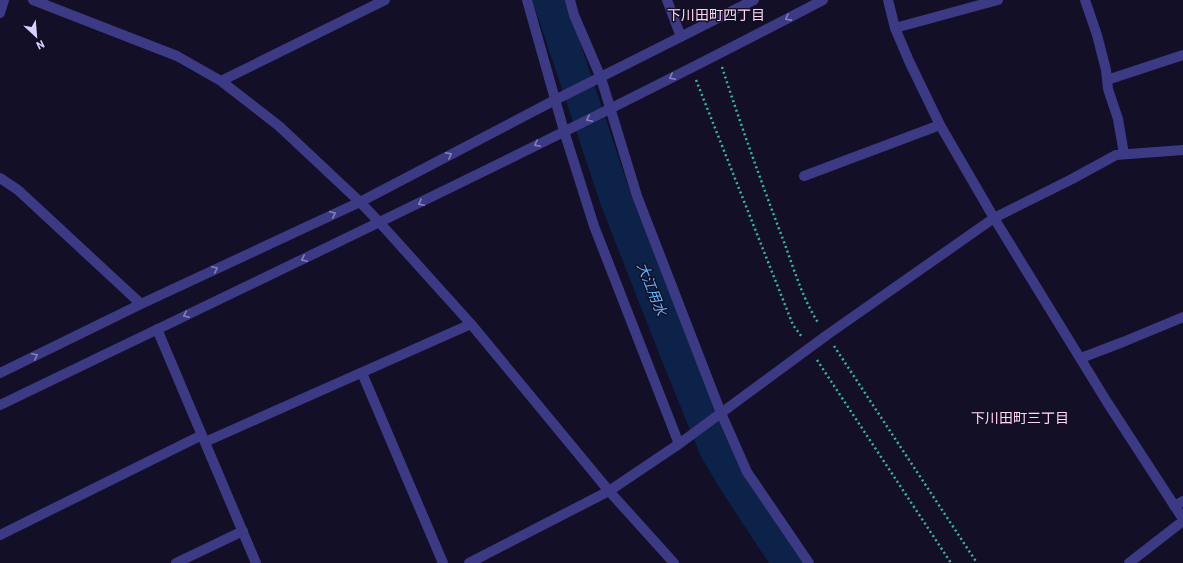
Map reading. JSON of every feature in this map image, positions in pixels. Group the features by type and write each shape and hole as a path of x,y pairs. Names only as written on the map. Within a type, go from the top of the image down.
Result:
{"street":[{"path":"0,13 4,0"},
{"path":"33,0 178,56 221,81 279,126 360,202 380,223 471,324 609,491 674,563"},
{"path":"221,81 369,4 385,0"},
{"path":"527,0 559,98 594,226 683,441"},
{"path":"570,0 637,196 719,414 747,472 809,563"},
{"path":"667,0 681,37"},
{"path":"0,373 141,304 360,202 559,98 754,0"},
{"path":"0,405 380,223 608,110 823,0"},
{"path":"888,0 895,28 940,125 994,218 1107,402 1179,503 1183,520 1129,563"},
{"path":"895,28 998,0"},
{"path":"1085,0 1097,35 1106,70 1108,89 1118,119 1124,154"},
{"path":"1107,80 1183,55"},
{"path":"804,176 940,125"},
{"path":"469,563 609,491 683,441 809,348 994,218 1116,155 1183,150"},
{"path":"0,178 5,186 18,190 141,304"},
{"path":"1081,358 1183,317"},
{"path":"0,535 204,438 362,373 471,324"},
{"path":"157,329 256,563"},
{"path":"362,373 443,563"},
{"path":"176,563 243,531"}],"path":[{"path":"691,68 794,325 951,563"}],"waterway":[{"name":"大江用水","path":"549,0 616,200 715,449 788,563"}],"district":[{"name":"下川田町四丁目","path":"716,15"},
{"name":"下川田町三丁目","path":"1020,418"}]}
